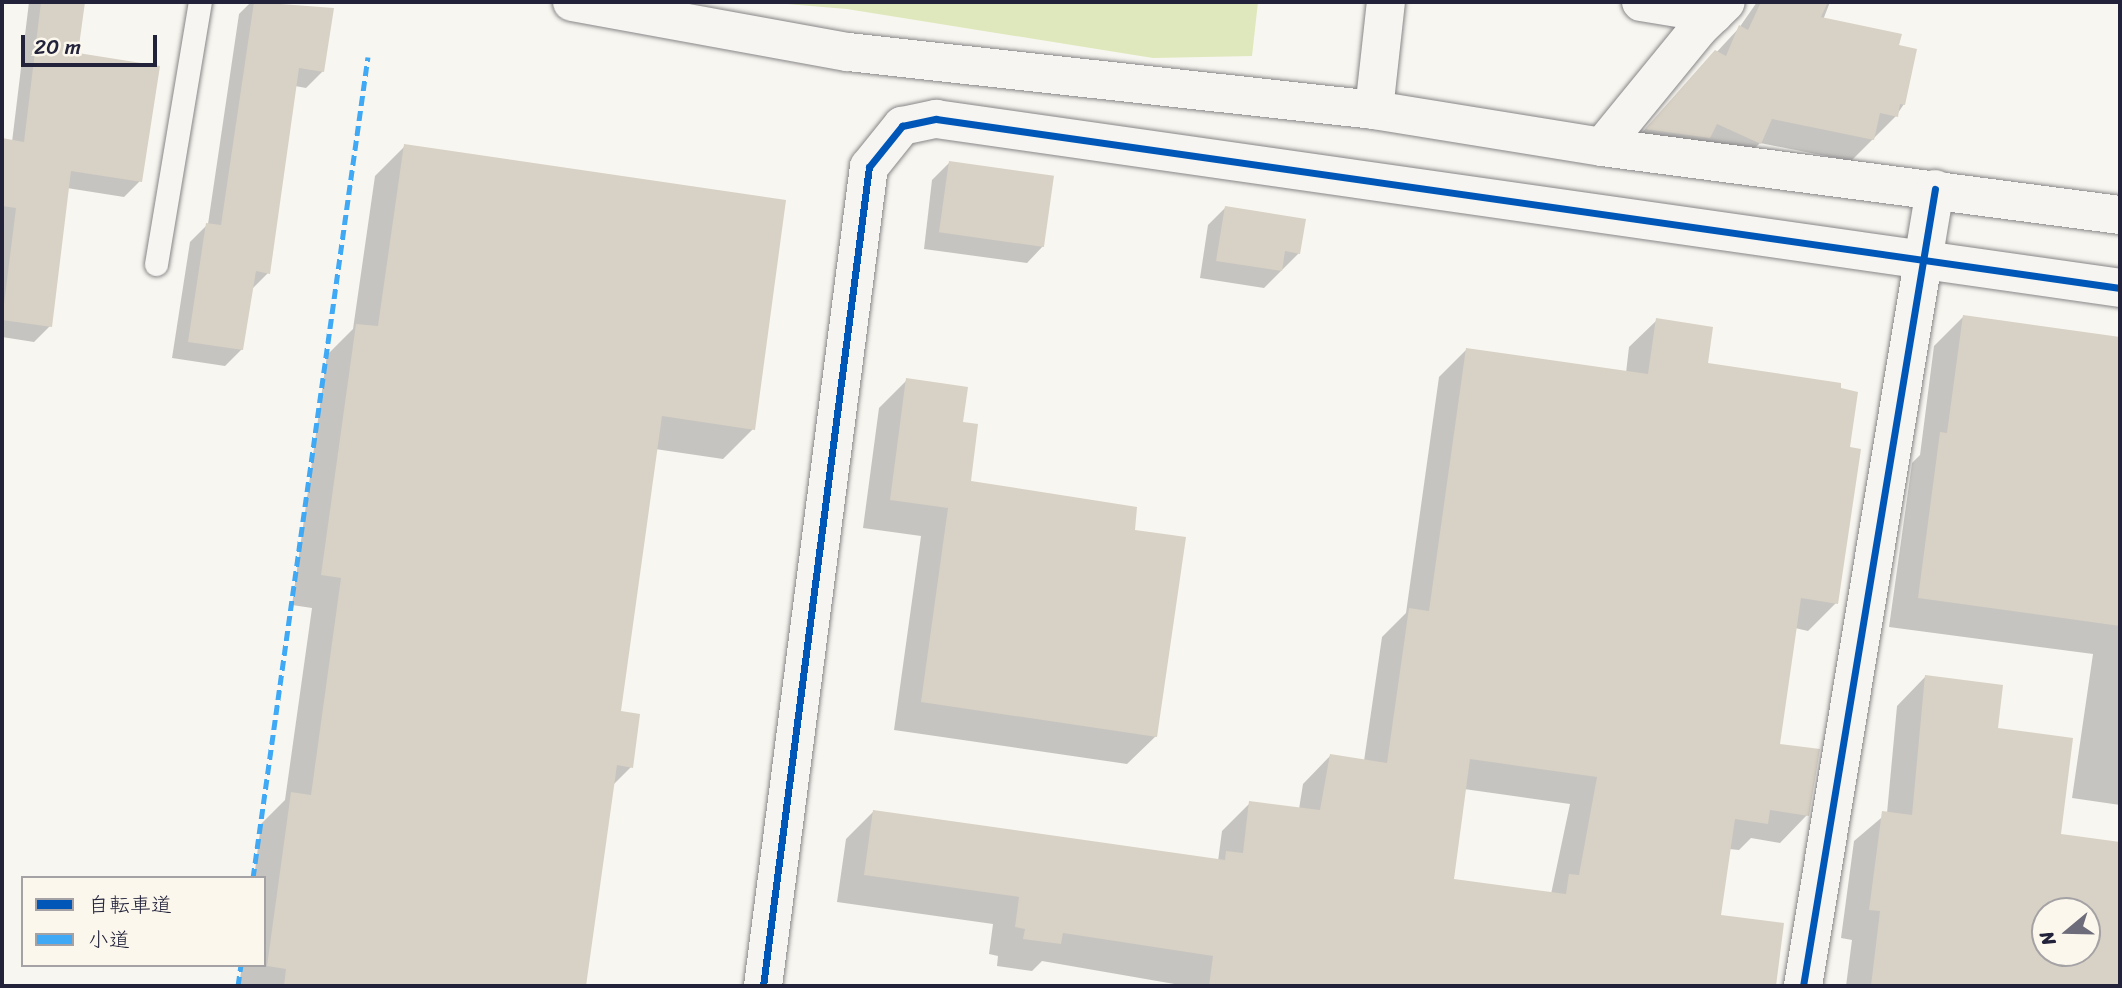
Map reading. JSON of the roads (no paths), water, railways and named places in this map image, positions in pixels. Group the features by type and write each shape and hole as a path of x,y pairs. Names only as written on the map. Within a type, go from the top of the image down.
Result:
{"street":[{"path":"572,2 848,52 1374,110 1602,148 2120,215"},
{"path":"1374,110 1386,2"},
{"path":"1641,2 1720,8"},
{"path":"1602,148 1720,8"},
{"path":"763,986 869,167 902,127 936,119 2120,288"},
{"path":"1803,986 1935,189"}],"lane":[{"path":"156,264 200,2"}]}
